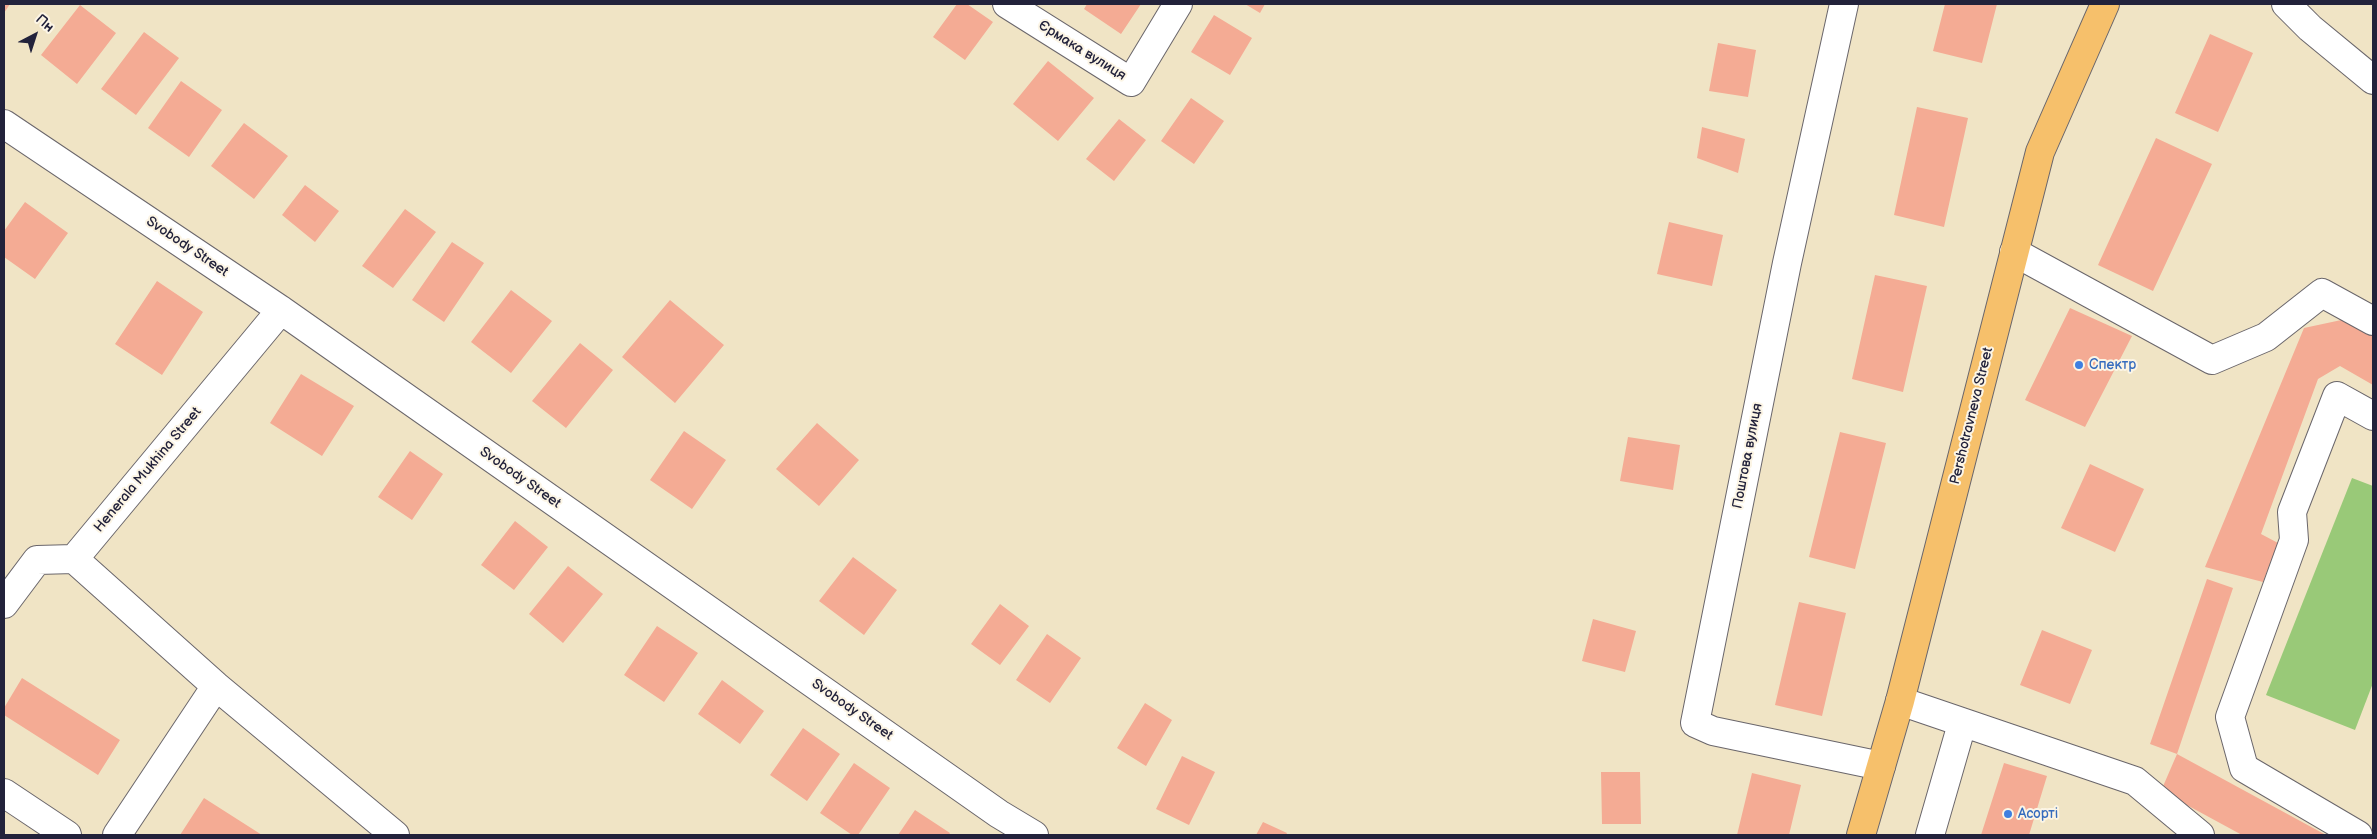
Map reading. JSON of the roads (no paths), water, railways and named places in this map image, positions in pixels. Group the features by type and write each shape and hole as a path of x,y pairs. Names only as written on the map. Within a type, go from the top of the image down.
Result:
{"main road":[{"name":"Pershotravneva Street","path":"1861,835 1900,701 2040,152 2105,4"}],"street":[{"name":"Єрмака вулиця","path":"1008,4 1131,82 1178,4"},
{"name":"Поштова вулиця","path":"1844,4 1787,262 1695,723 1713,731 1881,766"},
{"path":"2286,4 2310,28 2373,80"},
{"name":"Svobody Street","path":"4,124 281,310 999,814 1034,835"},
{"path":"2014,252 2212,360 2266,337 2322,293 2373,322"},
{"name":"Henerala Mukhina Street","path":"74,559 281,310"},
{"path":"2358,835 2244,768 2230,717 2294,540 2292,512 2337,396 2373,416"},
{"path":"4,604 37,560 74,559 216,686 395,835"},
{"path":"117,835 216,686"},
{"path":"1900,701 1962,724 2134,781 2200,835"},
{"path":"1930,835 1962,724"},
{"path":"4,793 66,835"}],"place":[{"name":"Спектр","path":"2079,365"},
{"name":"Асорті","path":"2008,814"}]}
